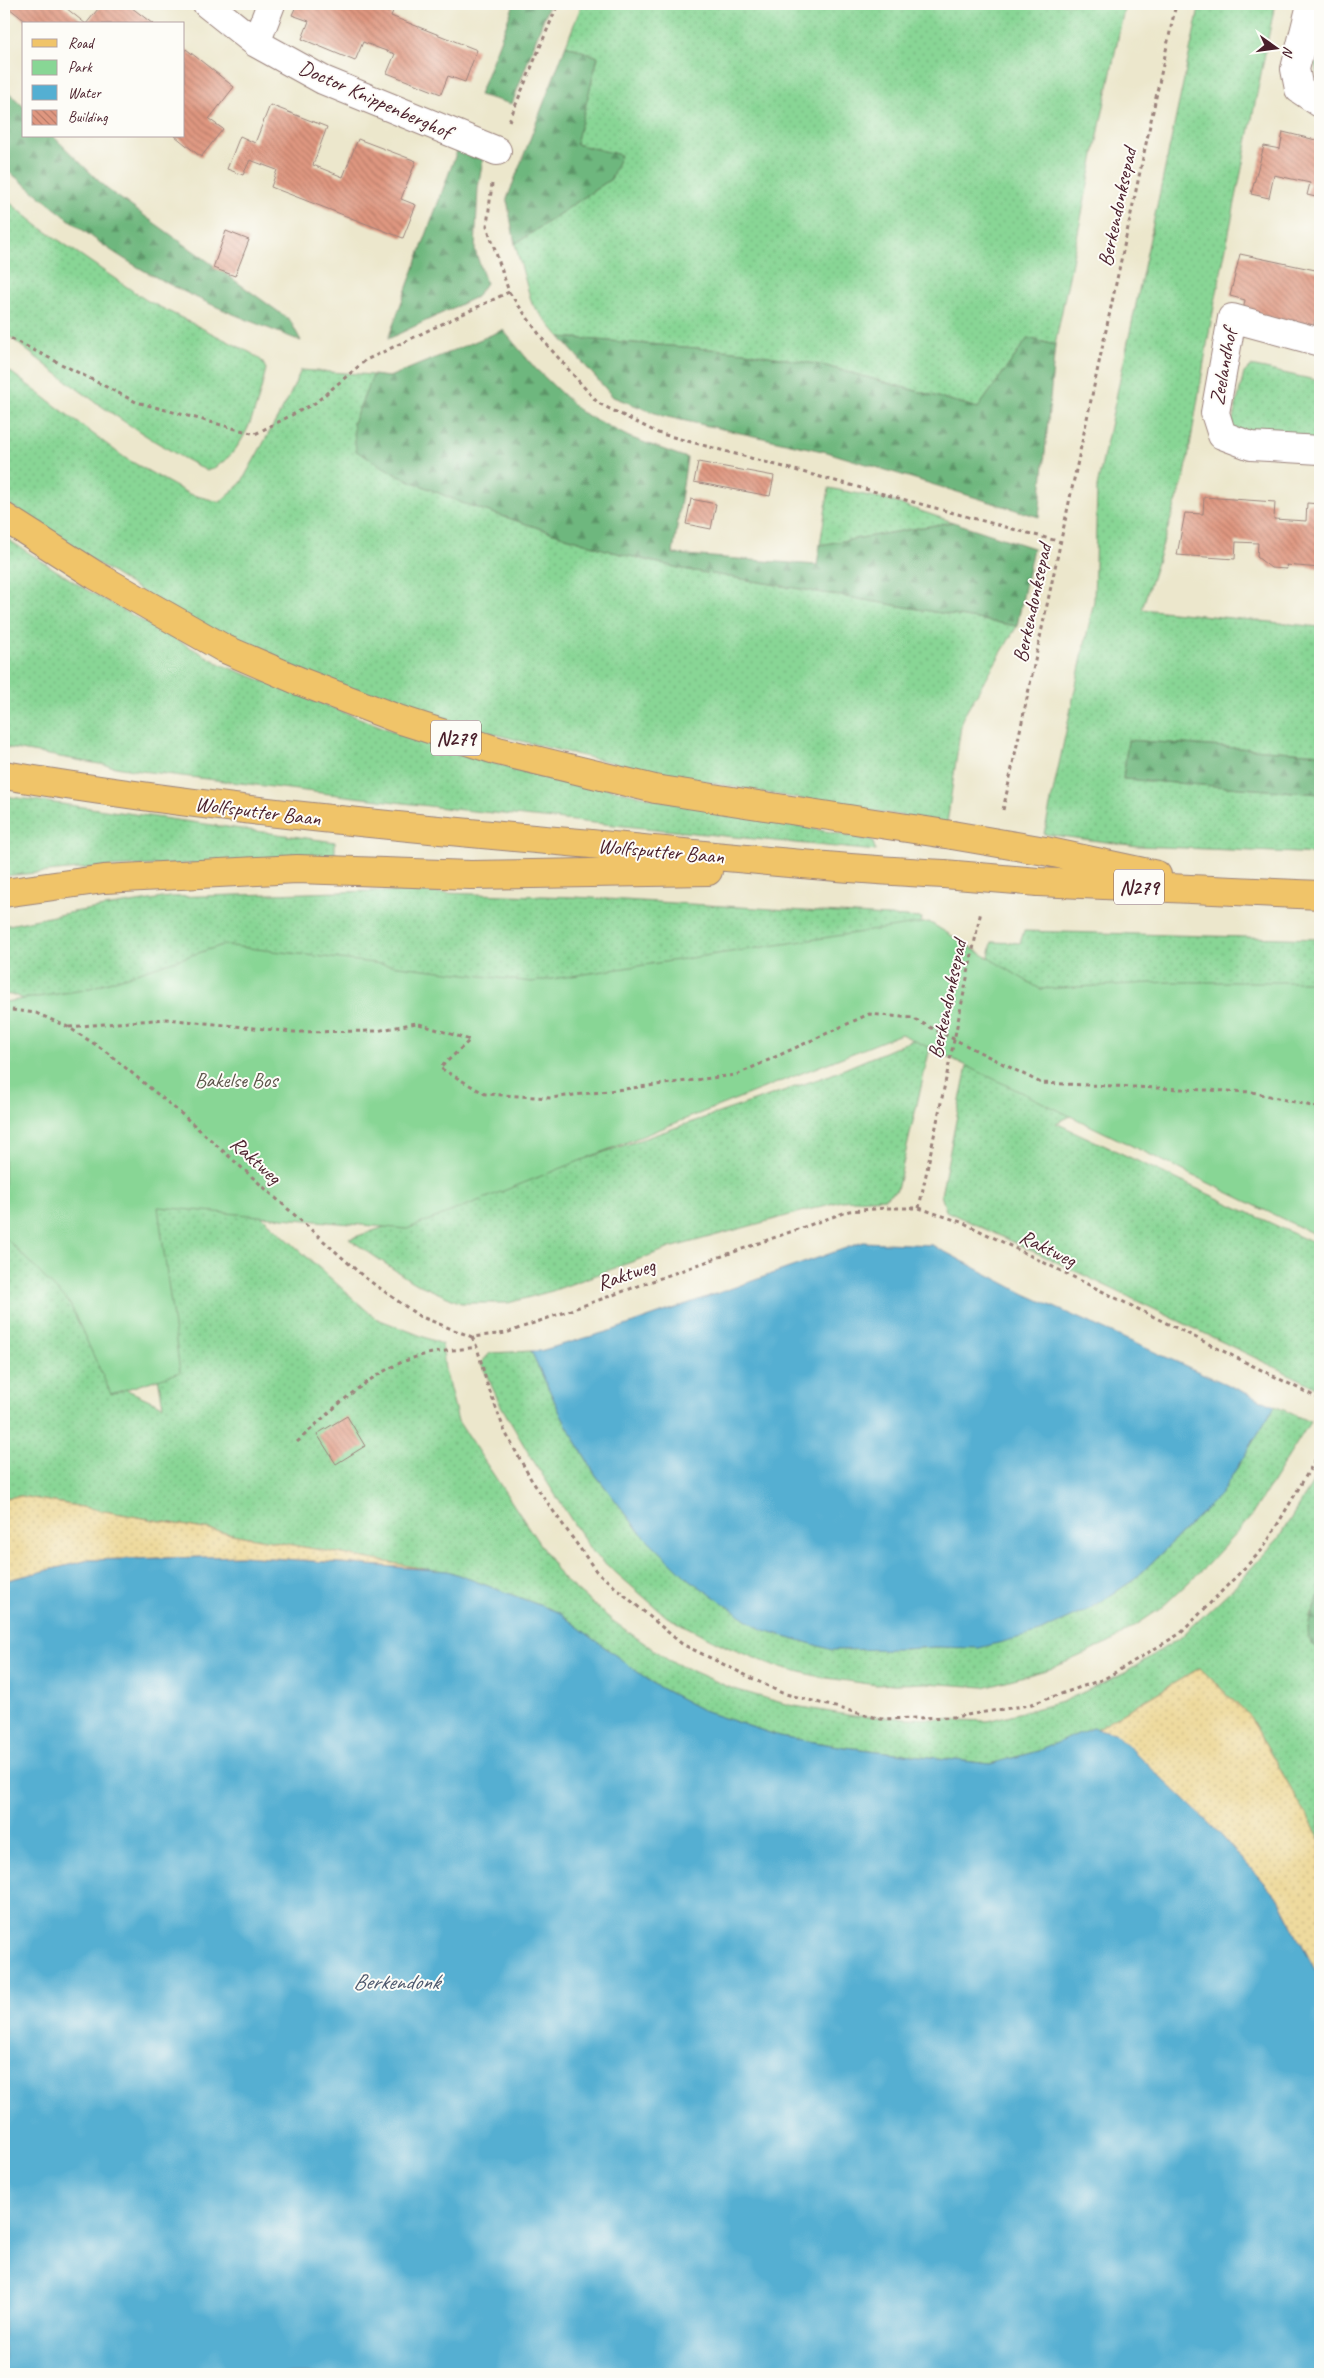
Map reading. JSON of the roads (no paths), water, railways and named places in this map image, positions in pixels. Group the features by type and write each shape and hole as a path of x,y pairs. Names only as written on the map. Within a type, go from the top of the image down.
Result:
{"main road":[{"name":"N279","path":"4,517 95,575 225,648 299,681 398,719 498,751 654,790 1045,851 1239,892"},
{"name":"Wolfsputter Baan","path":"4,775 128,796 446,833 845,869 944,874 1038,882 1320,895"},
{"name":"N279","path":"4,892 104,879 297,869 471,875 845,869"}],"street":[{"name":"Doctor Knippenberghof","path":"206,4 256,43 323,80 497,151"},
{"path":"256,43 271,4"},
{"path":"1320,4 1309,12 1295,68 1299,89 1320,103"},
{"name":"Zeelandhof","path":"1320,342 1232,318 1215,413 1222,435 1251,446 1320,450"}],"water":[{"path":"863,1242 932,1245 1025,1294 1275,1406 1220,1495 1135,1579 1090,1609 1037,1633 979,1648 935,1647 832,1650 761,1629 688,1579 639,1531 595,1474 562,1417 531,1351 540,1351 613,1330"},
{"name":"Berkendonk","path":"242,1556 448,1571 558,1612 655,1685 706,1712 779,1736 844,1747 990,1764 1038,1751 1092,1728 1115,1733 1218,1832 1280,1901 1320,1980 1320,2374 4,2374 4,1581 89,1560"}],"park label":[{"name":"Bakelse Bos","path":"236,1080"}]}
